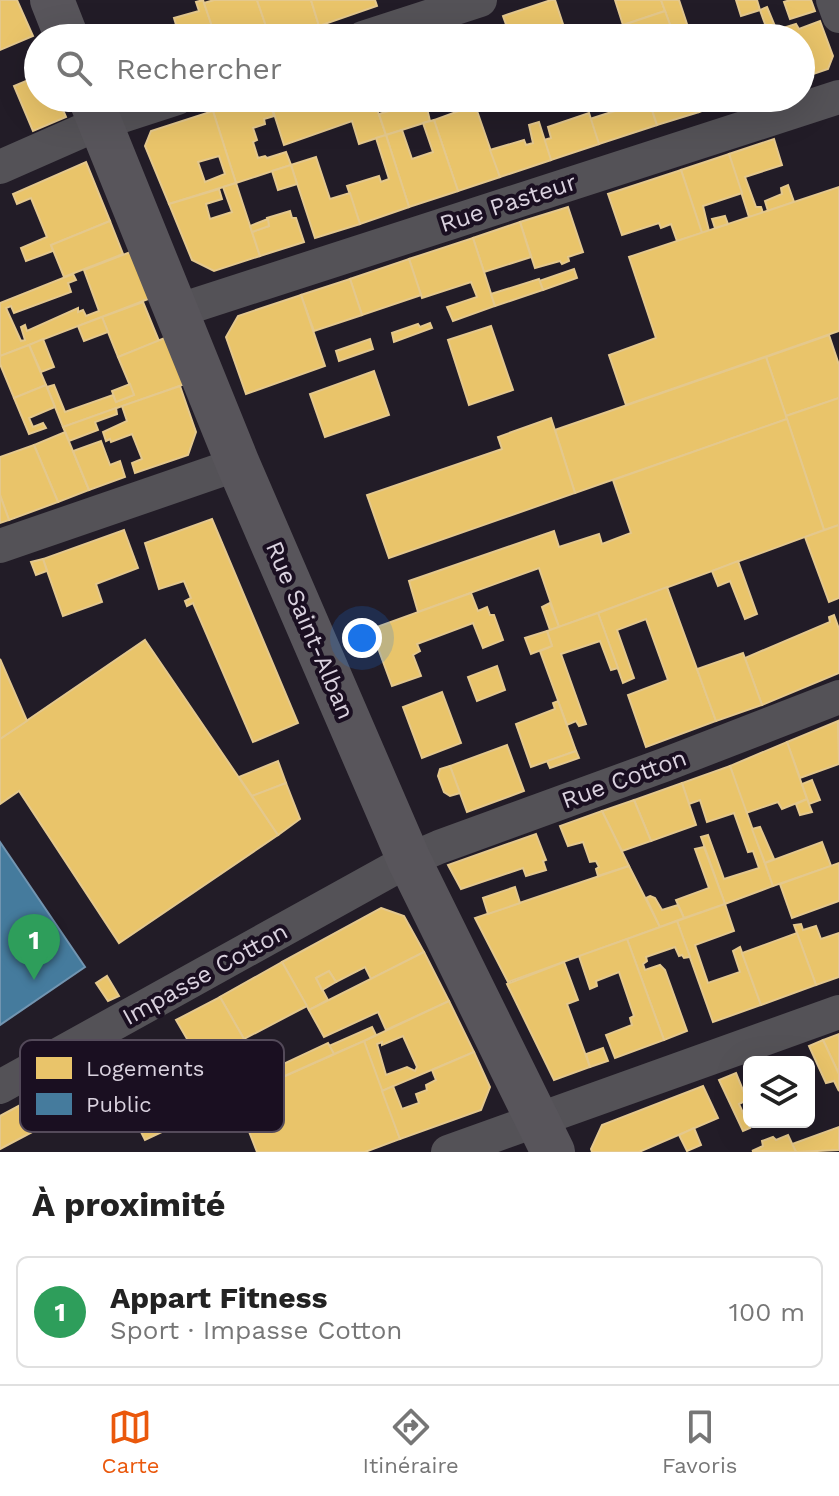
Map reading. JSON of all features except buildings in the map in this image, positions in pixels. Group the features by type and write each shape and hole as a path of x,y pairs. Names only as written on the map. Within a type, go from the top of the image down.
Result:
{"street":[{"path":"52,0 61,24"},
{"path":"406,24 480,0"},
{"path":"833,0 839,16"},
{"name":"Rue Pasteur","path":"815,105 839,97"},
{"path":"0,167 92,112"},
{"name":"Rue Saint-Alban","path":"96,112 238,464 409,860 545,1136"},
{"name":"Rue Pasteur","path":"177,311 793,112"},
{"path":"0,546 238,464"},
{"name":"Rue Cotton","path":"409,860 839,697"},
{"name":"Impasse Cotton","path":"85,1040 409,860"},
{"path":"448,1152 545,1136 839,1012"},
{"name":"Impasse Cotton","path":"0,1087 20,1076"}],"place":[{"name":"Appart Fitness","path":"34,980"}]}
